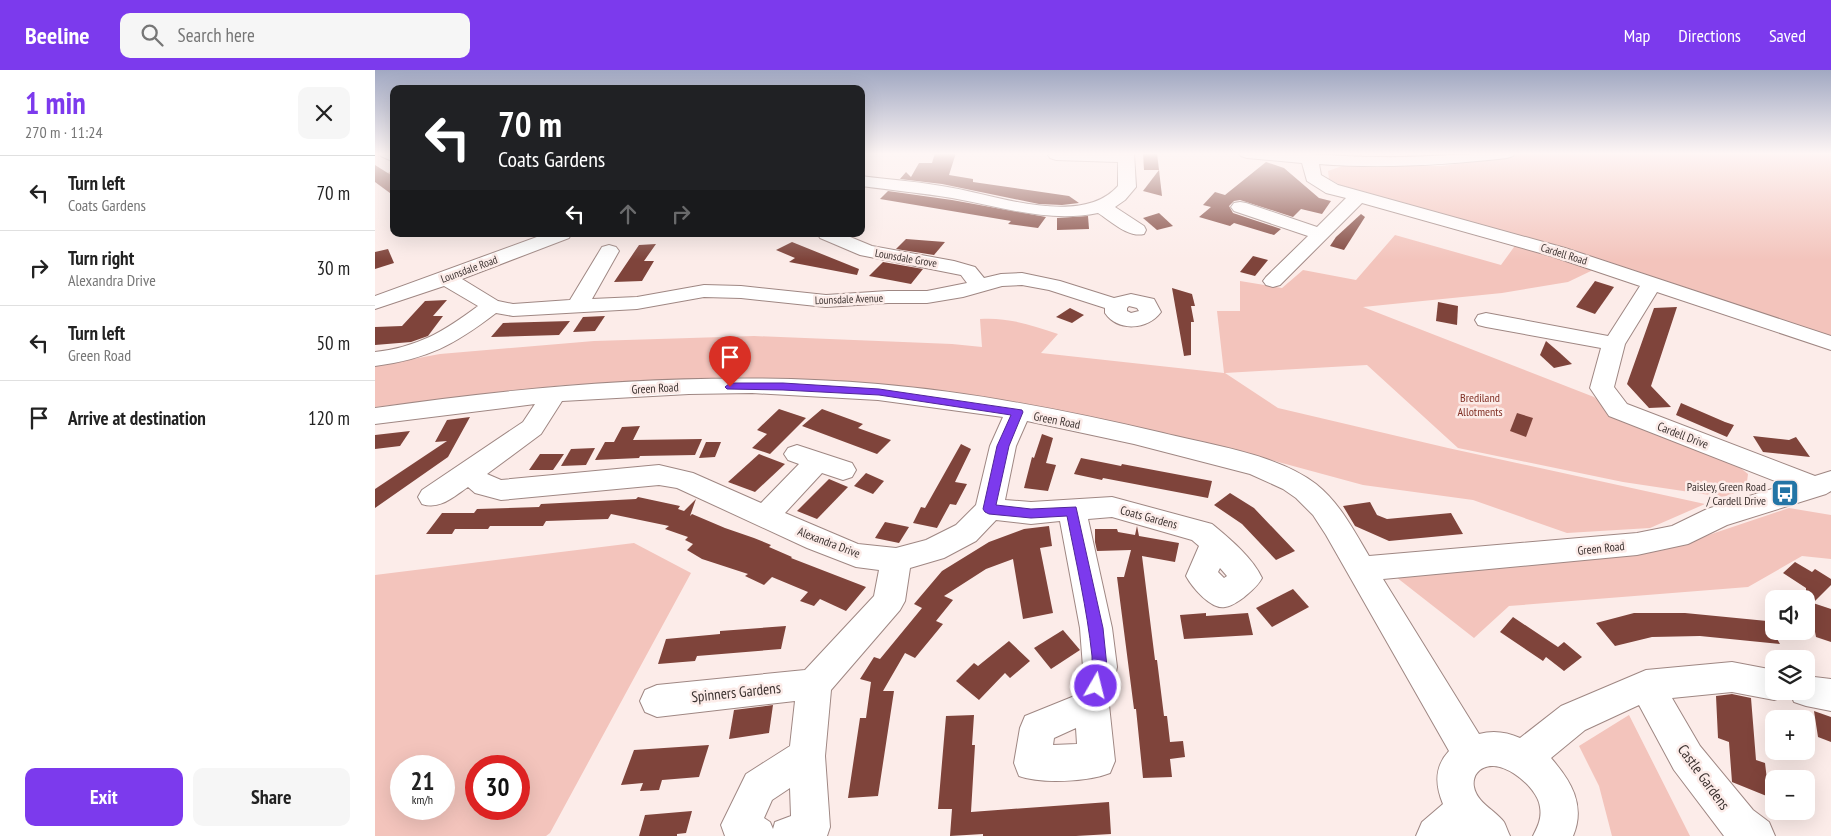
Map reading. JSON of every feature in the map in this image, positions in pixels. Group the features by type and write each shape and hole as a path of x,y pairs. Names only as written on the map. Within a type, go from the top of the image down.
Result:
{"street":[{"path":"918,189 1062,212 1102,207 1118,198 1126,189"},
{"name":"Cardell Road","path":"1338,189 1558,252 1831,343"},
{"path":"1273,281 1359,196"},
{"path":"1102,207 1137,230"},
{"path":"1239,207 1320,234"},
{"name":"Lounsdale Road","path":"375,303 449,277 547,237"},
{"name":"Lounsdale Grove","path":"834,237 867,251 947,264 968,271 979,286"},
{"path":"577,306 605,259 578,267"},
{"name":"Lounsdale Avenue","path":"449,277 452,282 492,306 513,310 637,303 704,291 741,292 827,301 888,297 927,297 1001,280 1021,279 1053,285 1117,305"},
{"name":"Cardell Drive","path":"1652,283 1614,344 1602,388 1618,410 1824,484"},
{"path":"375,359 397,357 429,348 453,336 492,306"},
{"path":"1486,320 1614,344"},
{"name":"Green Road","path":"375,416 459,403 554,394 678,387 783,387 879,392 1018,412 1153,440 1250,465 1286,478 1307,492 1324,510 1470,753"},
{"path":"432,497 468,474 532,428 554,394"},
{"path":"989,509 1003,446 1018,412"},
{"path":"765,516 807,458 843,470"},
{"name":"Alexandra Drive","path":"468,474 485,486 501,490 659,476 683,480 856,555 896,560 933,550 966,533 989,509"},
{"name":"Green Road","path":"1361,569 1637,544 1678,536 1717,517 1824,484"},
{"name":"Coats Gardens","path":"989,509 1031,513 1111,507 1202,532 1215,543"},
{"path":"1072,511 1096,628 1100,667 1092,705"},
{"path":"789,836 811,827 807,756 814,684 889,601 896,560"},
{"path":"1523,758 1573,718 1646,685 1732,677 1765,683"},
{"name":"Spinners Gardens","path":"657,701 814,684"},
{"name":"Castle Gardens","path":"1646,685 1687,758 1739,824 1755,836"},
{"path":"1815,692 1831,695"},
{"path":"1436,836 1477,823 1457,797 1456,770 1461,760 1470,753 1482,749 1495,748 1509,751 1523,758 1537,768 1548,781 1556,795 1560,810 1559,824 1553,836"},
{"path":"756,836 740,825 759,787 807,756"}],"green space":[{"name":"Brediland Allotments","path":"1350,189 1831,189 1831,336 1597,258 1593,270 1568,282 1502,293 1363,307 1594,397 1610,411 1738,466 1748,474 1746,489 1723,497 1623,482 1458,448 1367,365 1225,373 1278,408 1448,448 1705,504 1650,528 1567,533 1473,500 1363,485 1245,453 893,386 734,377 565,385 375,407 375,366 440,354 594,341 754,336 952,344 982,347 980,319 1010,320 1058,334 1041,353 1224,373 1217,311 1240,311 1240,281 1282,288 1303,270 1356,280 1395,235 1501,265 1522,236"},
{"path":"1789,508 1831,515 1831,559 1802,556 1748,587 1509,606 1474,638 1396,577 1664,550"},
{"path":"634,543 691,573 550,833 546,836 375,836 375,575"},
{"path":"1629,715 1690,836 1612,836 1599,786 1579,746"}],"building":[{"path":"965,189 1019,189 1069,196 1079,203 1062,205 1039,204"},
{"path":"1145,189 1161,189 1162,196 1143,191"},
{"path":"1233,189 1308,189 1319,198 1331,201 1322,214 1301,209 1293,217 1240,200 1234,201 1229,206 1233,213 1281,229 1274,235 1234,223 1230,226 1199,217 1211,207 1203,205 1215,192 1225,195"},
{"path":"888,191 952,200 1046,217 1038,228 1008,224 1011,221 880,199"},
{"path":"1159,213 1173,226 1157,230 1143,218"},
{"path":"1361,214 1365,217 1344,250 1330,246 1336,237"},
{"path":"1088,216 1089,229 1057,230 1057,218"},
{"path":"906,239 945,242 934,255 896,249"},
{"path":"792,242 859,269 857,275 789,262 795,258 776,250"},
{"path":"656,244 644,261 654,261 642,281 614,282 639,245"},
{"path":"388,249 394,263 375,269 375,252"},
{"path":"1253,256 1268,260 1255,276 1240,272"},
{"path":"883,262 923,269 911,284 869,276"},
{"path":"1595,281 1614,287 1595,314 1576,307"},
{"path":"1172,288 1192,294 1195,306 1191,306 1194,322 1191,322 1191,355 1184,356"},
{"path":"447,300 433,316 443,316 428,336 411,342 375,345 375,327 402,326 425,301"},
{"path":"1438,302 1458,306 1457,325 1436,321"},
{"path":"1677,307 1651,386 1671,407 1649,408 1627,384 1654,308"},
{"path":"1070,308 1084,315 1072,323 1056,317"},
{"path":"605,316 595,331 573,332 583,317"},
{"path":"570,321 559,335 491,337 503,323"},
{"path":"1546,341 1572,364 1554,368 1540,355"},
{"path":"1681,403 1734,425 1727,437 1676,415"},
{"path":"779,409 806,418 770,454 752,448 767,434 757,430"},
{"path":"822,409 863,424 858,428 891,440 877,454 802,426"},
{"path":"1517,413 1533,418 1526,437 1510,431"},
{"path":"470,417 448,457 375,508 375,489 447,441 435,442 447,420"},
{"path":"640,426 633,440 702,439 695,455 640,456 639,458 595,460 605,442 614,442 622,427"},
{"path":"410,431 400,446 375,449 375,435"},
{"path":"1042,434 1053,438 1046,463 1056,465 1048,491 1024,488 1032,457 1034,458"},
{"path":"1753,436 1789,440 1796,437 1810,457 1763,452"},
{"path":"706,442 721,442 715,457 699,458"},
{"path":"961,444 971,449 955,482 967,484 956,505 950,504 937,528 913,523 921,507 925,508"},
{"path":"595,448 586,465 561,466 571,449"},
{"path":"540,454 564,454 553,470 529,470"},
{"path":"759,454 785,464 755,492 728,482"},
{"path":"1081,458 1212,481 1208,498 1074,474"},
{"path":"866,473 884,481 873,494 854,486"},
{"path":"829,479 848,487 817,519 797,511"},
{"path":"1230,493 1254,508 1295,551 1276,560 1242,524 1214,505"},
{"path":"638,497 680,506 678,509 684,511 696,499 690,516 692,514 754,538 771,545 769,547 791,558 866,587 846,611 820,599 814,606 800,601 808,592 772,577 764,585 745,576 748,574 702,559 687,550 693,544 685,540 688,537 665,529 669,526 611,514 608,519 546,521 543,526 490,526 488,529 455,529 452,534 426,534 442,513 474,513 477,509 539,507 541,504 636,499"},
{"path":"1370,502 1377,515 1387,519 1451,513 1463,534 1389,541 1355,526 1343,506"},
{"path":"885,522 909,527 899,543 875,538"},
{"path":"1049,526 1052,546 1040,548 1053,613 1023,619 1013,559 986,569 944,596 953,600 936,621 943,624 915,658 905,653 883,691 894,691 878,796 848,798 860,718 866,718 871,682 860,679 874,657 880,659 922,608 914,604 942,571 989,542 1024,529"},
{"path":"1137,526 1139,536 1179,543 1175,562 1142,556 1164,716 1167,716 1170,742 1183,741 1185,757 1170,759 1172,777 1143,778 1136,709 1134,709 1117,577 1124,577 1131,550 1097,551 1095,542 1095,529 1117,529 1118,532 1135,535"},
{"path":"1795,562 1812,572 1815,569 1831,579 1831,585 1815,601 1815,590 1806,590 1806,588 1783,573"},
{"path":"1293,589 1309,607 1272,627 1256,608"},
{"path":"1815,604 1831,609 1831,642 1816,637"},
{"path":"1206,613 1206,616 1248,613 1253,635 1184,639 1180,615"},
{"path":"1634,613 1685,613 1765,621 1765,640 1778,640 1780,644 1700,636 1652,637 1615,646 1596,623"},
{"path":"1513,617 1558,647 1564,642 1582,657 1564,671 1546,657 1543,661 1500,632"},
{"path":"786,626 781,649 697,656 695,661 658,664 666,639 720,634 720,631"},
{"path":"1063,630 1080,650 1051,669 1034,648"},
{"path":"1009,641 1030,661 1010,678 1005,673 979,700 956,681 974,663 978,666"},
{"path":"1732,694 1751,698 1756,760 1765,763 1765,795 1732,782 1729,742 1718,738 1716,696"},
{"path":"773,705 769,733 729,739 734,710"},
{"path":"1815,711 1831,717 1831,742 1818,737"},
{"path":"974,715 972,745 975,745 971,812 1109,802 1111,834 983,836 983,834 950,836 952,809 938,809 946,716"},
{"path":"709,745 699,777 662,780 659,790 640,791 643,783 621,785 634,750"},
{"path":"692,811 686,833 677,834 677,836 639,836 645,815"}],"place":[{"name":"Paisley, Green Road / Cardell Drive","path":"1785,493"}],"route":[{"path":"730,387 783,387 879,392 1018,412 1003,446 989,509 1031,513 1072,511 1096,628 1100,667 1096,686"}]}
